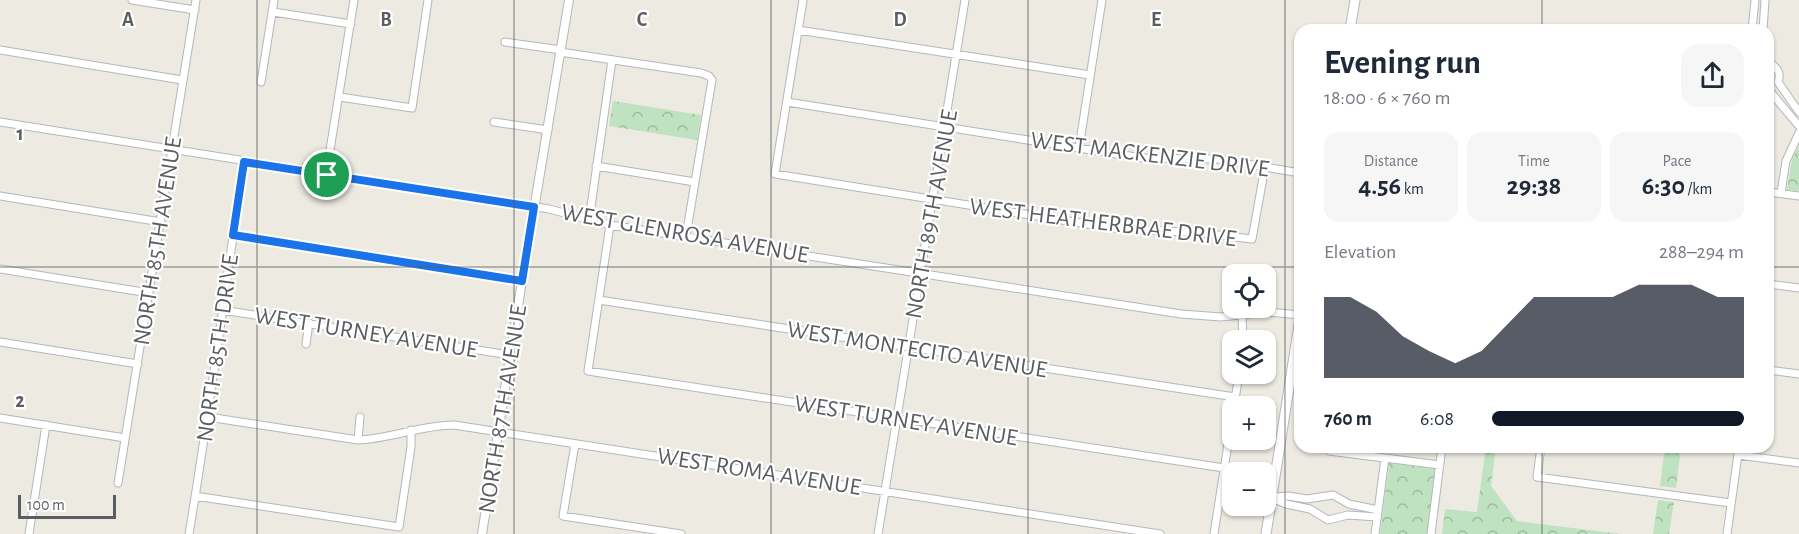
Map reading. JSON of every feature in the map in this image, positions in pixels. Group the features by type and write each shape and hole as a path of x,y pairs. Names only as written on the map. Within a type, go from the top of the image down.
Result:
{"main road":[{"path":"1351,24 1355,0"},
{"path":"1276,472 1294,356"},
{"path":"1266,534 1269,516"}],"street":[{"path":"132,0 195,10"},
{"name":"NORTH 85TH AVENUE","path":"118,483 196,0"},
{"path":"261,82 274,0"},
{"path":"327,175 354,0"},
{"path":"340,97 412,108 428,0"},
{"name":"NORTH 87TH AVENUE","path":"482,534 569,0"},
{"path":"787,102 803,0"},
{"name":"NORTH 89TH AVENUE","path":"878,534 965,0"},
{"path":"1079,148 1102,0"},
{"path":"1753,24 1755,0"},
{"path":"1764,24 1766,0"},
{"path":"273,12 351,24"},
{"path":"798,30 1090,75"},
{"path":"505,42 709,76 711,80 686,236"},
{"path":"0,50 182,80"},
{"path":"589,220 612,60"},
{"path":"1774,66 1779,71 1780,76 1774,85"},
{"path":"1778,82 1799,112"},
{"path":"1774,95 1799,126"},
{"name":"WEST MACKENZIE DRIVE","path":"787,102 1142,158 1218,159 1294,172"},
{"name":"WEST HEATHERBRAE DRIVE","path":"787,102 775,174 1112,228 1201,233 1252,239 1265,167"},
{"name":"WEST GLENROSA AVENUE","path":"0,122 534,207 610,225 1181,314 1222,316"},
{"path":"494,122 548,130"},
{"path":"1780,193 1786,161 1799,134"},
{"name":"NORTH 85TH DRIVE","path":"189,534 244,162"},
{"path":"597,166 695,182"},
{"path":"1774,192 1799,196"},
{"path":"0,196 160,222"},
{"path":"599,300 610,225"},
{"path":"233,235 522,281"},
{"path":"0,268 150,293"},
{"path":"1774,285 1799,288"},
{"name":"WEST MONTECITO AVENUE","path":"599,300 1228,396"},
{"name":"WEST TURNEY AVENUE","path":"599,300 588,371 1222,468"},
{"name":"WEST TURNEY AVENUE","path":"222,310 510,355"},
{"name":"WEST GLENROSA AVENUE","path":"1276,313 1294,316"},
{"path":"306,344 309,323"},
{"path":"0,342 138,364"},
{"path":"1774,371 1799,374"},
{"name":"WEST ROMA AVENUE","path":"208,417 358,440 454,425 1160,534"},
{"path":"358,440 360,417"},
{"path":"0,418 125,438"},
{"path":"29,534 46,425"},
{"path":"195,496 399,527 411,447 411,430"},
{"path":"575,444 563,516 681,534"},
{"path":"1354,453 1440,465"},
{"path":"1431,534 1441,453"},
{"path":"1540,453 1538,477 1731,502"},
{"path":"1727,534 1738,453"},
{"path":"1748,453 1799,463"},
{"path":"1375,534 1385,458"},
{"path":"1214,534 1222,481"},
{"path":"1276,498 1288,496 1315,499 1333,495 1349,504 1378,514"},
{"path":"1276,500 1310,509 1329,520 1343,516 1378,514"},
{"path":"1343,516 1344,501"}],"green space":[{"path":"613,101 701,115 697,140 609,126"},
{"path":"1799,146 1799,191 1787,190 1792,159"},
{"path":"1485,453 1495,453 1491,486 1517,521 1621,534 1442,534 1445,509 1477,512"},
{"path":"1664,453 1680,453 1676,488 1660,486"},
{"path":"1389,463 1435,469 1427,534 1380,534"},
{"path":"1658,500 1674,502 1669,534 1653,534"}],"route":[{"path":"244,162 327,175 534,207 522,281 233,235 244,162"}]}
